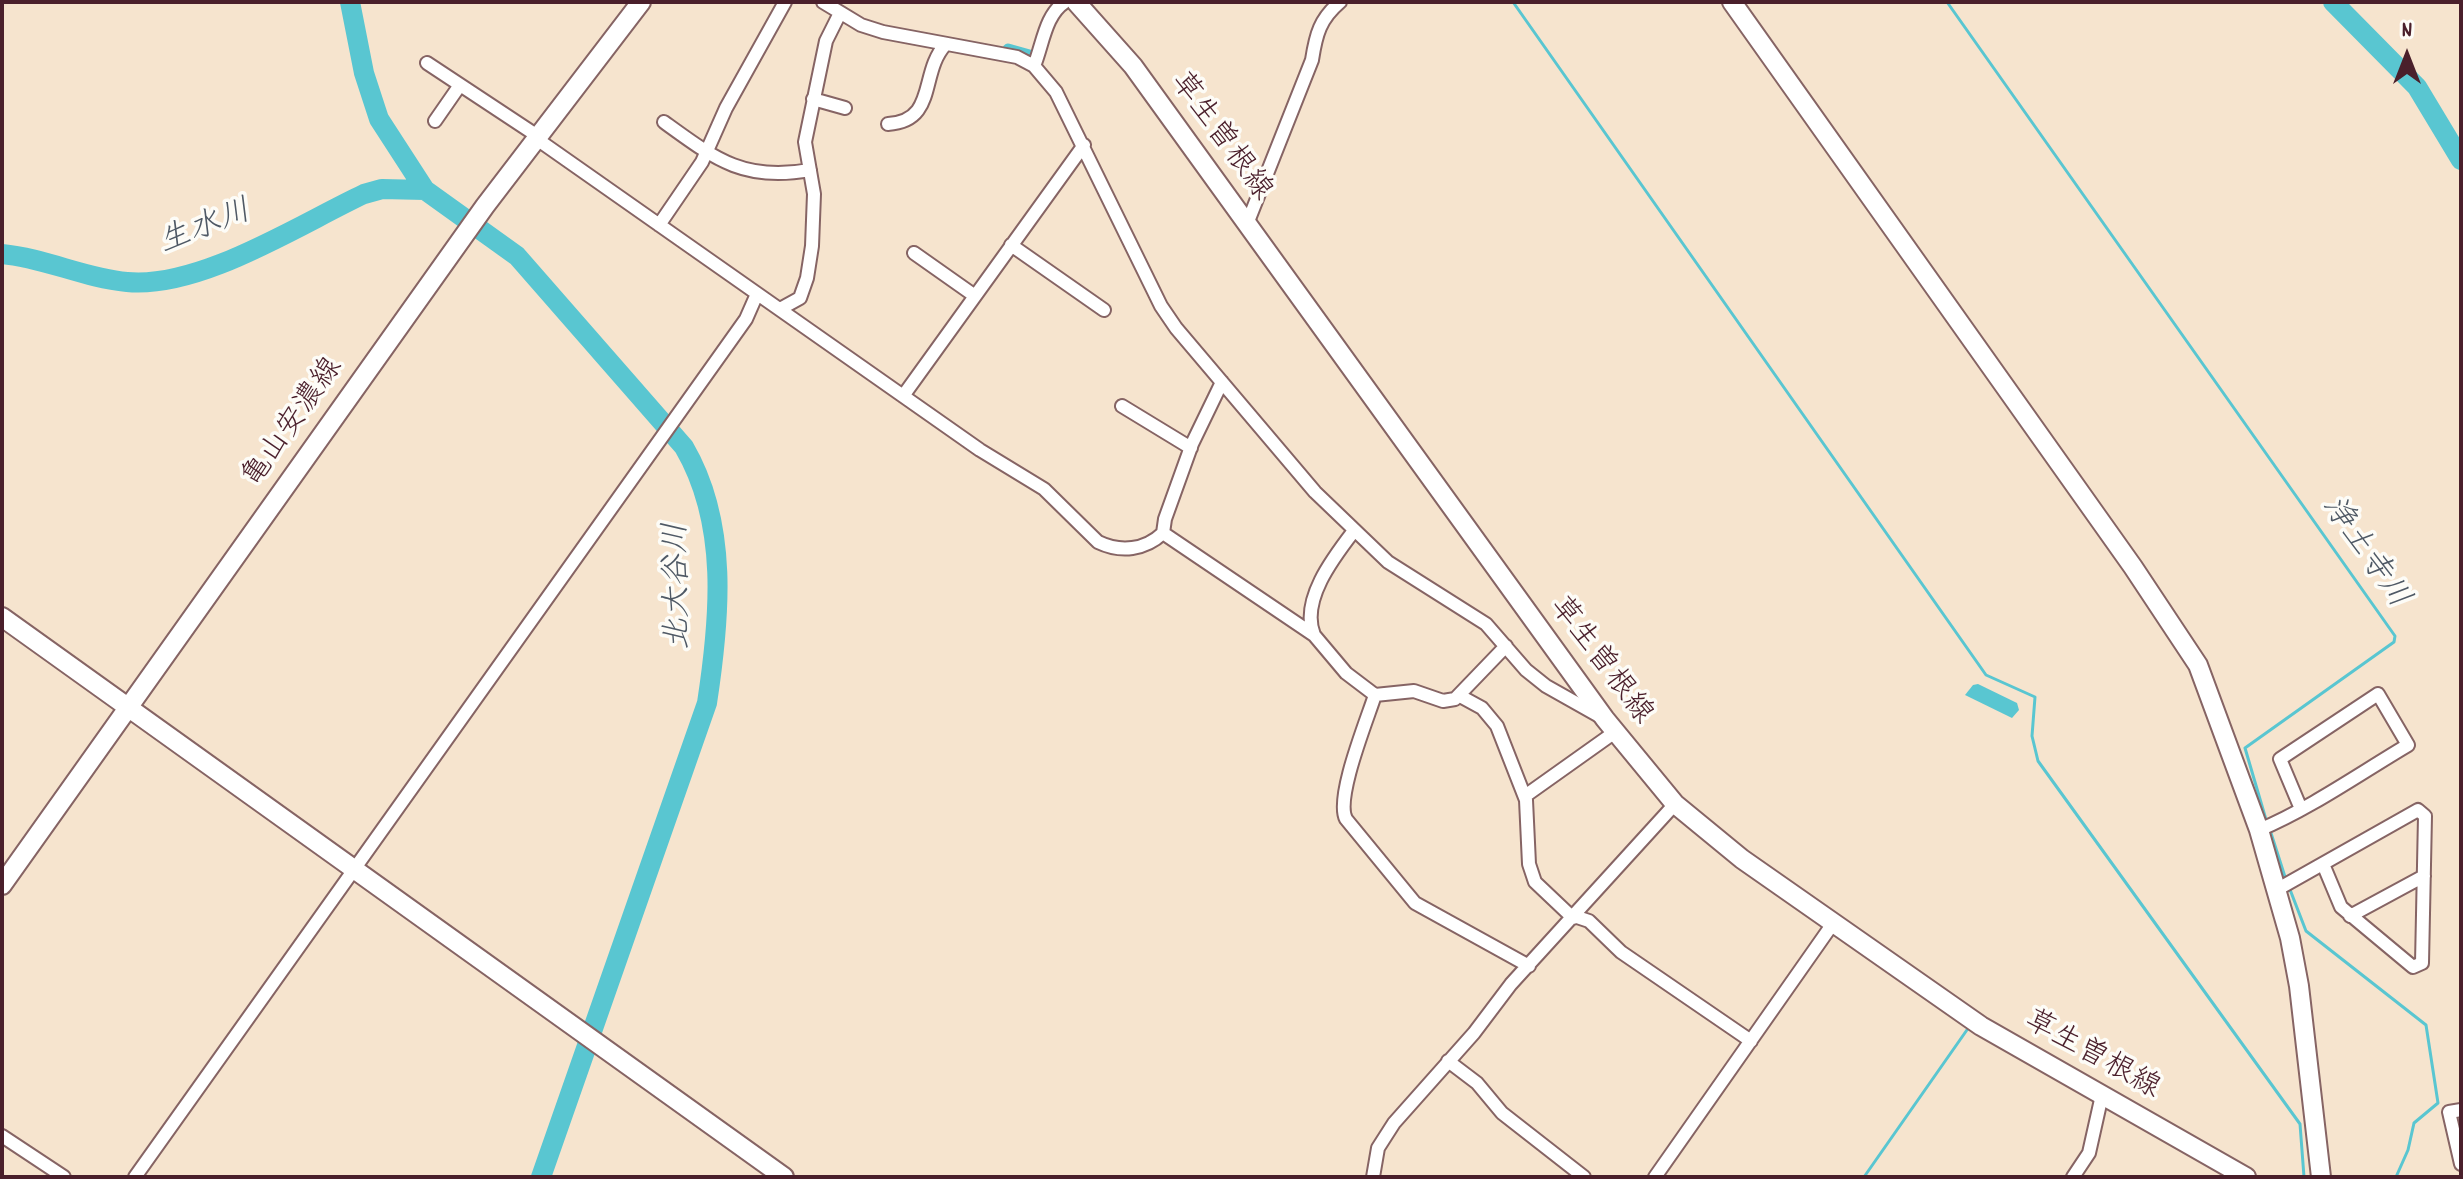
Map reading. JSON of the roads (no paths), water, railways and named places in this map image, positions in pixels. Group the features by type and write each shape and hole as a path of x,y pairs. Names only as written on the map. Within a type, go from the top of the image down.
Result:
{"main road":[{"name":"亀山安濃線","path":"2,885 535,136 641,2"},
{"name":"草生曽根線","path":"1076,2 1133,66 1610,726 1675,804 1742,859 1981,1026 2246,1177"},
{"path":"1732,2 2198,665 2278,889 2299,986 2321,1177"},
{"path":"2,617 784,1177"}],"street":[{"path":"659,225 706,152 726,108 785,2"},
{"path":"823,2 869,28 1017,57 1034,66 1056,92 1161,306 1222,382 1353,532 1388,562 1486,624 1546,686 1610,726 1525,796"},
{"path":"1034,66 1049,20 1055,9 1065,2"},
{"path":"1247,224 1312,60 1316,32 1325,15 1340,2"},
{"path":"780,309 800,298 807,278 814,194 805,142 826,41 840,13"},
{"path":"888,124 906,122 920,111 932,69 946,44"},
{"path":"427,63 980,450 1044,489 1098,542 1122,549 1137,548 1154,542 1163,533 1165,519 1191,448 1222,382"},
{"path":"435,121 460,85"},
{"path":"813,99 845,108"},
{"path":"664,122 706,152 757,174 810,170"},
{"path":"903,396 1084,145"},
{"path":"1011,245 1104,310"},
{"path":"914,253 975,296"},
{"path":"135,1177 681,412 746,319 757,294"},
{"path":"1122,406 1191,448"},
{"path":"1314,635 1311,608 1337,553 1353,532"},
{"path":"1163,533 1314,635 1346,673 1375,695 1414,691 1443,701 1460,696 1506,646"},
{"path":"2259,830 2301,809 2408,745 2378,694 2280,759 2301,809"},
{"path":"1375,695 1343,807 1346,819 1415,903 1529,966"},
{"path":"1460,696 1482,708 1497,726 1525,796 1529,864 1535,882 1574,917 1589,921 1621,952 1751,1041"},
{"path":"1373,1177 1378,1148 1385,1137 1529,966 1675,804"},
{"path":"2278,889 2418,810 2425,816 2422,963 2413,967 2350,916 2341,907 2323,864"},
{"path":"2350,916 2424,876"},
{"path":"1655,1177 1834,922"},
{"path":"1448,1061 1477,1083 1502,1113 1584,1177"},
{"path":"2073,1177 2089,1153 2102,1095"},
{"path":"2461,1110 2449,1112 2461,1164"},
{"path":"2,1136 64,1177"}],"water":[{"path":"1978,684 2017,703 2019,710 2012,718 1965,695 1973,685"}],"waterway":[{"name":"北大谷川","path":"350,2 364,73 379,119 425,190 517,256 684,447 698,477 714,539 717,605 707,703 541,1177"},
{"path":"1513,2 1986,675 2035,697 2032,736 2038,761 2300,1124 2304,1177"},
{"name":"浄土寺川","path":"1947,2 2395,636 2394,642 2245,748 2267,823"},
{"path":"2333,2 2417,87 2461,160"},
{"path":"1008,49 1033,56"},
{"name":"生水川","path":"2,254 111,280 155,282 186,276 248,252 364,194 382,189 425,190"},
{"name":"浄土寺川","path":"2270,830 2286,880"},
{"name":"浄土寺川","path":"2289,887 2306,931 2426,1025 2438,1103 2414,1123 2408,1150 2396,1177"},
{"path":"1864,1177 1969,1027"}]}
